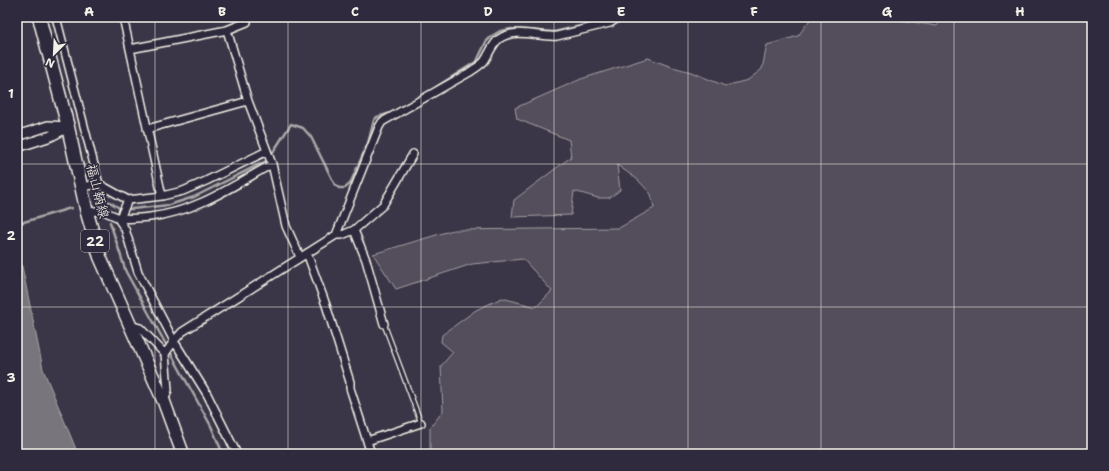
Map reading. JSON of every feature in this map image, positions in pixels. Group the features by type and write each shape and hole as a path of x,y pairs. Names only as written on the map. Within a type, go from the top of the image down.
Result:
{"main road":[{"name":"福山鞆線","path":"39,17 68,127 87,213 100,257 164,402 183,454"}],"street":[{"path":"56,17 99,184"},
{"path":"123,17 162,196"},
{"path":"130,49 227,30 247,22 246,17"},
{"path":"336,235 382,122 484,62 498,39 511,34 526,33 558,36 610,23 619,17"},
{"path":"227,30 248,101 270,157 286,226 300,257"},
{"path":"147,129 248,101"},
{"path":"17,136 48,126 68,127"},
{"path":"17,147 51,136 68,127"},
{"path":"164,402 168,390 166,352 182,332 336,235 342,235 354,230 383,205 413,154"},
{"path":"81,187 99,184 127,201 162,196 183,191 270,157"},
{"path":"87,213 101,210 119,217 134,219 181,211 199,205 214,197 270,157"},
{"path":"119,217 127,201"},
{"path":"119,217 125,230 138,272 174,342 207,394 237,454"},
{"path":"354,230 366,260 384,324"},
{"path":"307,253 328,312 350,382 350,388 370,454"},
{"path":"130,324 140,328 166,352"},
{"path":"367,441 421,423"}],"lane":[{"path":"384,324 421,423"}],"shaded area":[{"path":"812,17 886,17 937,26 943,17 1092,17 1092,454 430,454 430,428 443,411 441,366 453,352 441,342 442,335 476,310 502,298 536,307 552,291 523,259 472,264 396,289 373,254 453,230 619,228 654,208 651,194 637,179 617,165 620,190 609,198 598,198 574,191 571,215 512,217 514,200 571,157 569,140 517,119 515,108 581,79 648,58 691,72 725,86 748,80 762,69 767,45 798,36"},
{"path":"17,242 43,369 78,454 17,454"}],"waterway":[{"path":"436,87 477,61 486,42 500,31 511,29 554,32 607,20 612,17"},
{"path":"99,199 108,201 121,209 132,209 169,205 194,197 268,160 291,124 303,128 311,137 335,185 339,188 345,188 350,184 368,143 374,120 377,117 394,112"},
{"path":"17,224 71,208"},
{"path":"110,222 126,272 211,426 223,454"}]}
